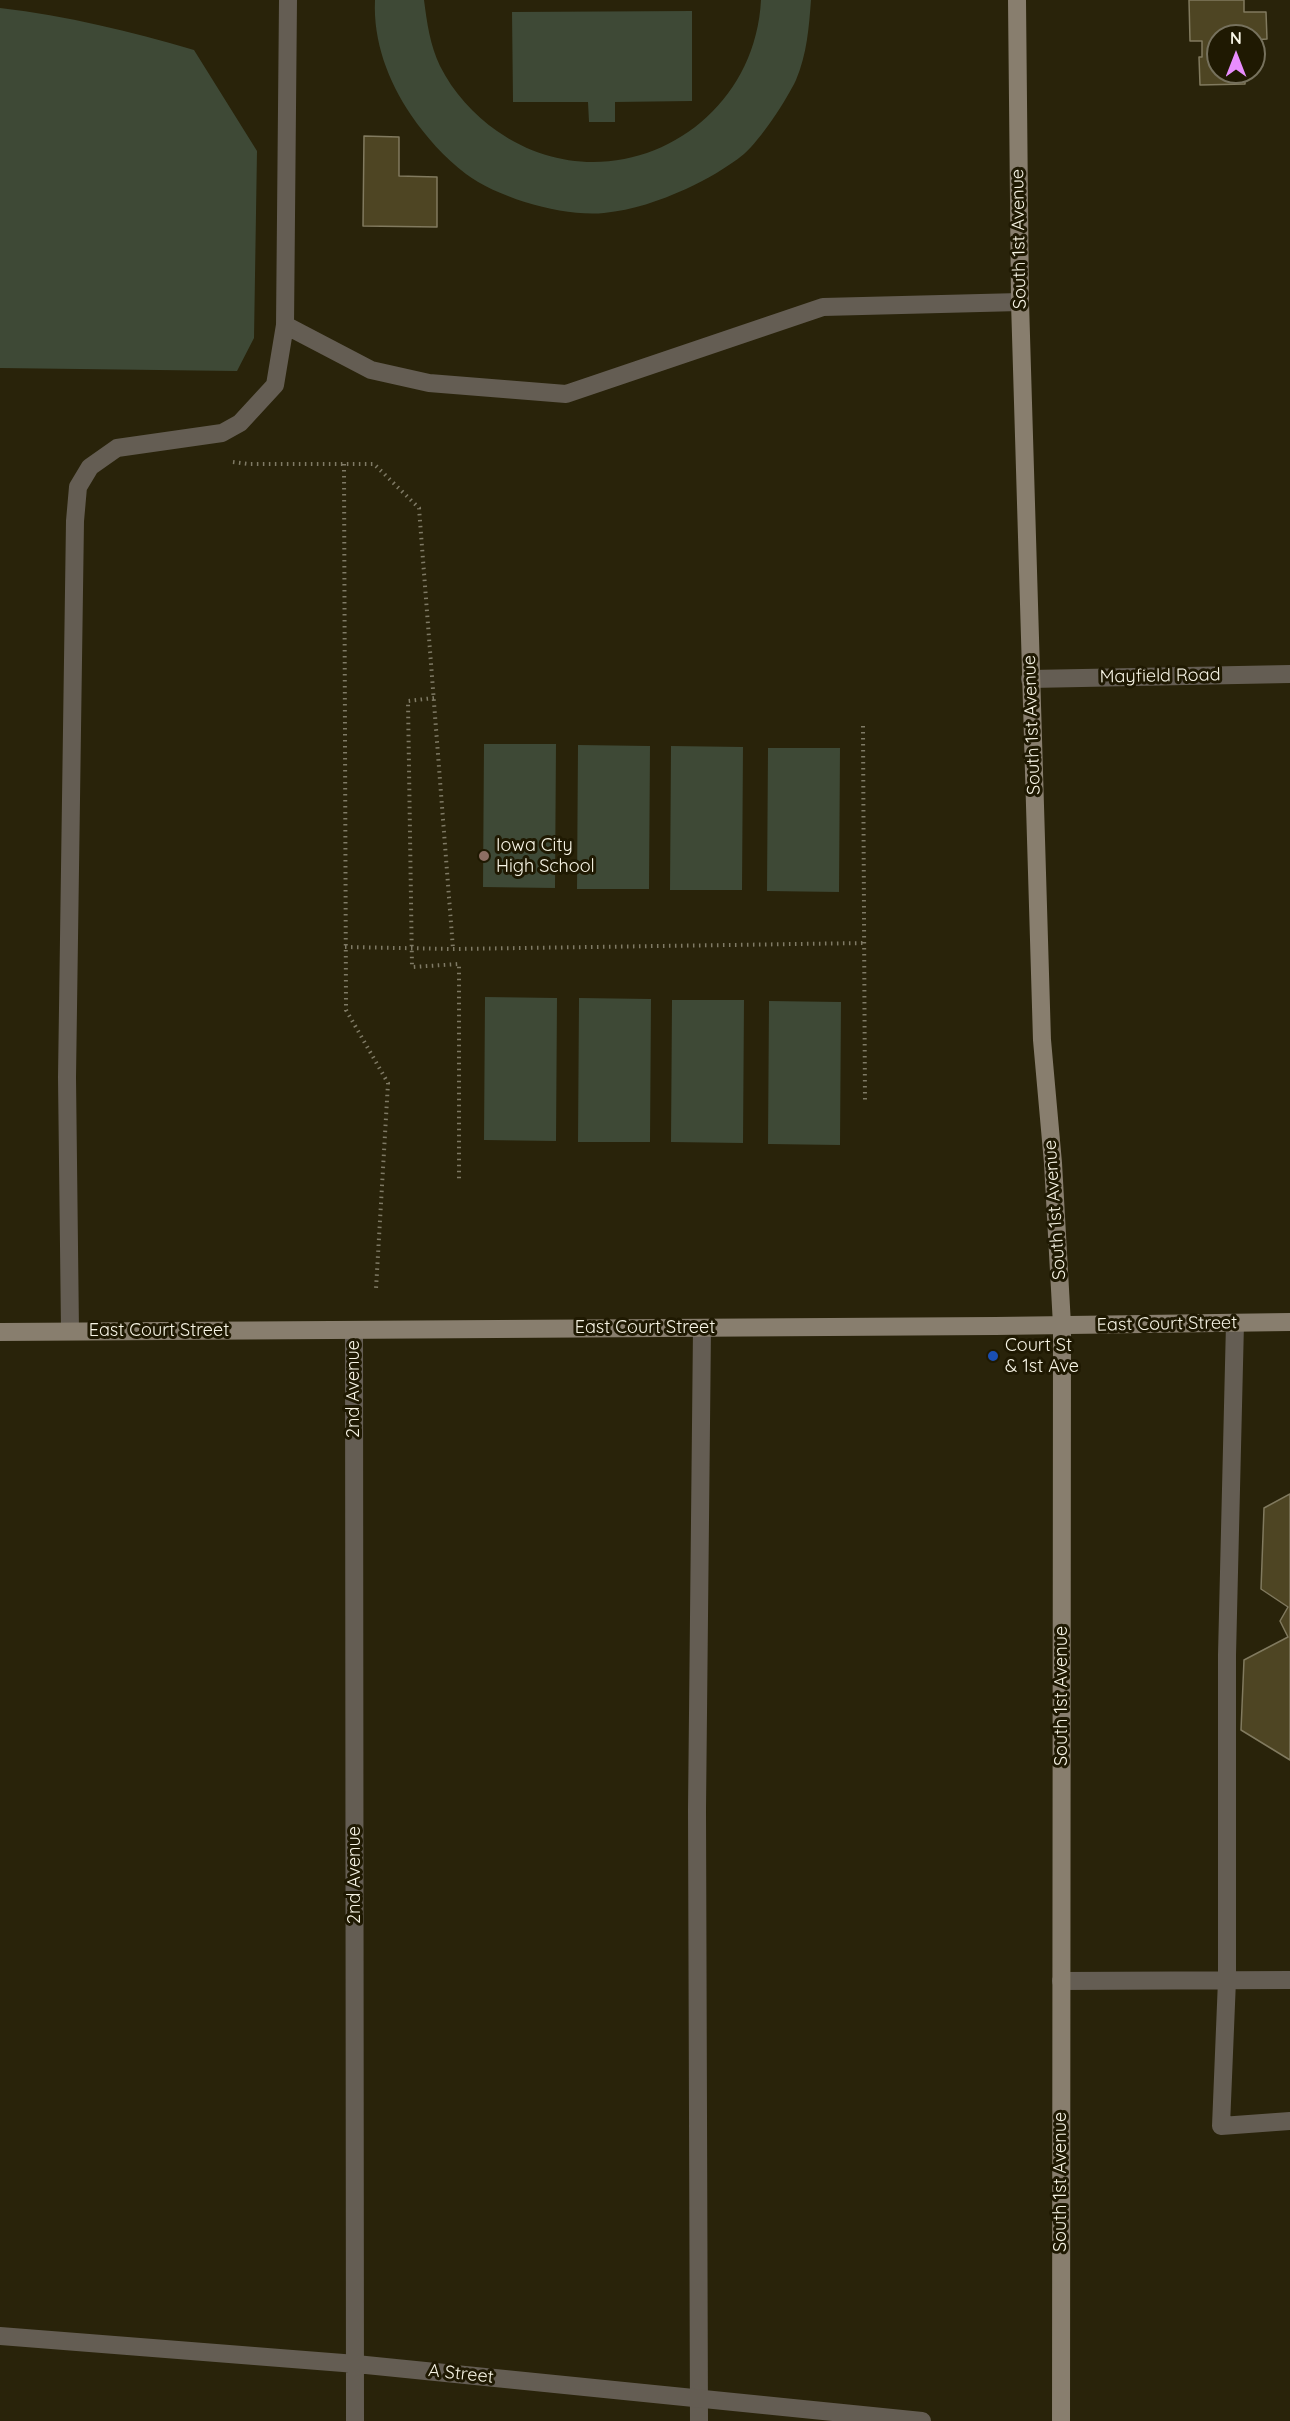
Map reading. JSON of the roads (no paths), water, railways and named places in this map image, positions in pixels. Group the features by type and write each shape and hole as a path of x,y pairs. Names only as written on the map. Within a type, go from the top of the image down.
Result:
{"main road":[{"name":"South 1st Avenue","path":"1017,0 1020,302 1042,1040 1053,1163 1062,1325 1061,2421"},
{"name":"East Court Street","path":"0,1332 1290,1322"}],"street":[{"path":"70,1331 67,1077 75,521 78,487 90,466 117,448 222,433 240,423 274,385 285,325 288,0"},
{"path":"285,325 371,370 429,383 566,394 823,307 1020,302"},
{"name":"Mayfield Road","path":"1030,679 1290,674"},
{"path":"1236,1323 1227,1655 1227,1980 1221,2126 1290,2121"},
{"path":"699,2421 697,1797 702,1328"},
{"name":"2nd Avenue","path":"354,1330 355,2421"},
{"path":"1061,1982 1290,1980"},
{"name":"A Street","path":"0,2336 356,2364 922,2421"}],"place":[{"name":"Iowa City High School","path":"484,856"},
{"name":"Court St & 1st Ave","path":"993,1356"}]}
